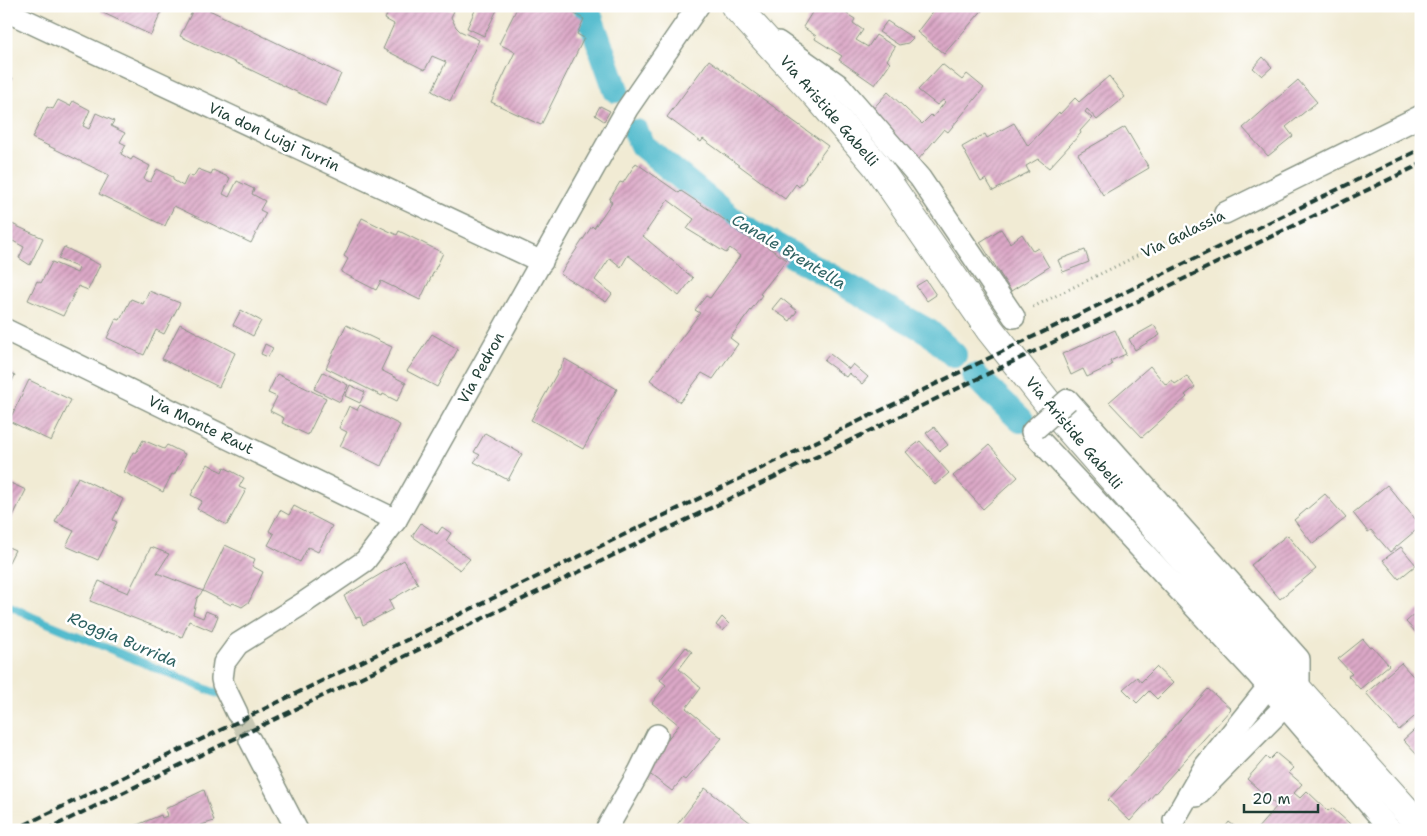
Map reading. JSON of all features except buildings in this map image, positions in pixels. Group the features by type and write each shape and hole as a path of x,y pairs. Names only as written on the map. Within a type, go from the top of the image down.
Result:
{"main road":[{"name":"Via Aristide Gabelli","path":"742,14 817,96 876,165 990,330 1063,422 1284,689 1421,827"}],"street":[{"name":"Via Pedron","path":"237,713 223,684 224,663 238,644 302,604 365,561 396,520 627,109 698,6"},
{"name":"Via don Luigi Turrin","path":"6,11 542,262"},
{"name":"Via Aristide Gabelli","path":"742,14 840,86 920,178 1014,317"},
{"name":"Via Galassia","path":"1225,213 1421,116"},
{"name":"Via Monte Raut","path":"6,330 396,520"},
{"path":"1170,825 1284,689 1299,659 1068,400 1032,432 1284,689 1391,830"},
{"path":"606,830 658,735"},
{"path":"250,740 297,830"}],"path":[{"name":"Via Galassia","path":"1014,317 1225,213"}],"waterway":[{"name":"Canale Brentella","path":"586,6 616,90"},
{"name":"Canale Brentella","path":"636,132 642,145 739,225 929,332 954,355"},
{"name":"Canale Brentella","path":"975,376 1021,420"},
{"name":"Roggia Burrida","path":"6,604 35,618 223,696"}],"tunnel":[{"path":"237,713 250,740"}],"railway":[{"path":"14,830 1421,149"},
{"path":"46,830 1421,164"}]}
